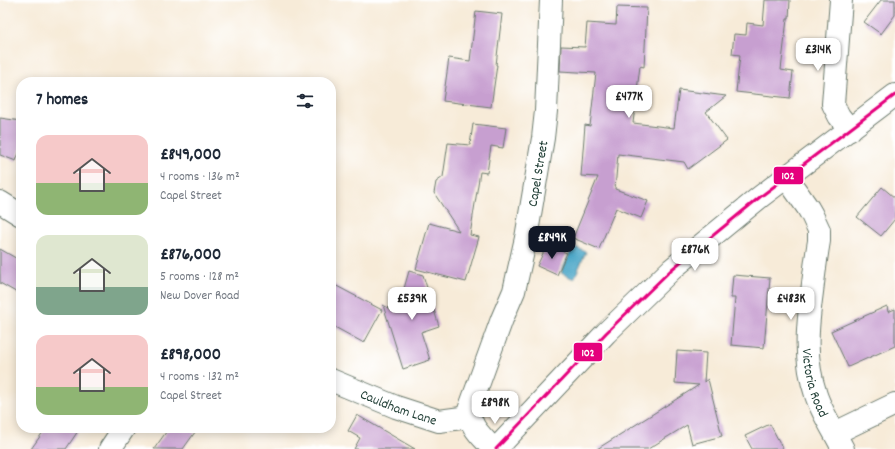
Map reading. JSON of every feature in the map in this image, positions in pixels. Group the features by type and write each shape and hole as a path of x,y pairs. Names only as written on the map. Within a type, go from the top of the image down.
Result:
{"street":[{"name":"Capel Street","path":"469,417 472,399 514,291 526,238 543,138 546,111 551,0"},
{"path":"841,0 833,104 839,116 850,130"},
{"path":"496,449 606,333 672,269 760,197 895,95"},
{"name":"Victoria Road","path":"786,177 808,208 819,230 819,241 808,323 808,364 816,396 839,441"},
{"path":"0,202 16,212"},
{"name":"Cauldham Lane","path":"336,382 396,407 439,421 469,417"},
{"path":"839,441 895,404"},
{"path":"469,417 472,424 493,449"},
{"path":"110,449 121,433"}],"water":[{"path":"573,246 586,252 574,279 561,273"}],"building":[{"path":"765,0 790,0 789,19 787,19 781,70 793,72 790,98 736,92 740,55 732,54 734,34 746,35 747,23 763,25"},
{"path":"881,0 895,0 895,15 881,34 864,22"},
{"path":"617,7 647,8 644,67 640,66 633,123 674,128 679,90 726,96 706,112 727,140 688,169 684,162 618,154 615,189 648,201 641,218 616,208 599,249 573,238 598,177 581,176 585,125 590,126 596,73 560,71 561,46 585,47 587,23 616,25"},
{"path":"476,11 502,14 491,107 443,101 449,58 470,61"},
{"path":"0,118 16,120 16,161 0,155"},
{"path":"473,124 506,128 503,148 491,146 487,173 480,172 470,235 479,237 466,282 416,269 429,223 459,231 434,193 436,182 443,177 448,143 470,145"},
{"path":"882,187 895,198 895,219 881,236 857,217"},
{"path":"547,245 567,253 557,275 537,266"},
{"path":"0,249 16,258 16,292 0,283"},
{"path":"409,271 423,275 439,326 421,332 430,360 403,369 383,305 397,313"},
{"path":"733,275 770,278 764,348 731,345 735,298 731,298"},
{"path":"336,286 382,310 364,343 336,328"},
{"path":"887,306 888,312 895,309 895,346 848,367 831,331"},
{"path":"677,351 706,353 704,382 708,379 722,436 692,444 687,425 648,449 597,449 699,385 675,383"},
{"path":"357,415 415,449 354,449 360,438 348,431"},
{"path":"770,424 783,449 752,449 745,436"},
{"path":"42,433 77,433 66,449 31,449"},
{"path":"165,433 194,433 183,449 154,449"}],"transit line":[{"name":"102","path":"496,449 606,333 672,269 760,197 895,95"}]}
